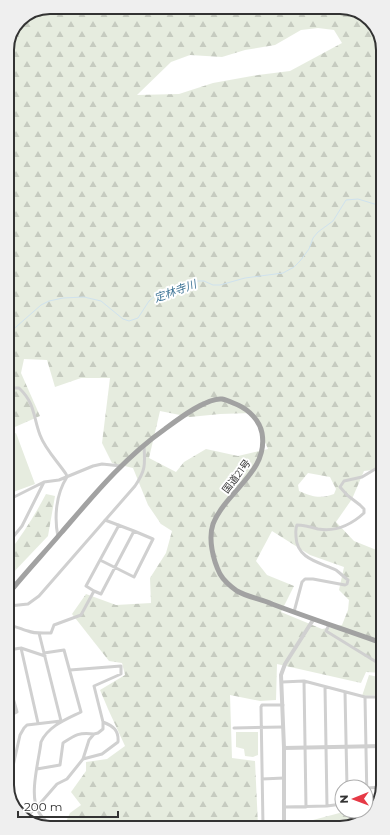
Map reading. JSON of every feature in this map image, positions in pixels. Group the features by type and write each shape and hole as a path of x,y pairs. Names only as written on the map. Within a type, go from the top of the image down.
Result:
{"highway":[{"name":"国道21号","path":"14,587 102,485 143,444 170,425 211,401 221,399 246,410 257,420 263,436 261,455 254,470 227,503 213,525 211,534 212,550 225,582 238,592 313,620 376,641"}],"street":[{"path":"14,388 18,388 25,394 30,402 40,435 67,477"},
{"path":"14,605 28,604 39,596 142,477 145,464 143,444"},
{"path":"14,497 44,482 59,480 102,464 122,466"},
{"path":"294,612 302,582 305,579 345,585 347,584 348,580 337,571 320,565 303,554 297,545 295,528 297,525 302,525 320,529 335,529 353,523 364,513 364,509 347,496 340,487 344,482 362,477 376,469"},
{"path":"58,537 56,528 57,503 59,494 67,477"},
{"path":"14,536 22,526 44,482"},
{"path":"100,560 134,577 153,539 105,520"},
{"path":"119,525 86,586 94,591 101,594 134,532"},
{"path":"14,626 18,626 28,631 51,633 54,625 80,614 94,591"},
{"path":"284,821 284,748 281,675 285,664 313,620"},
{"path":"329,625 326,631 376,662"},
{"path":"39,633 61,721"},
{"path":"21,648 38,723"},
{"path":"14,649 21,648 44,655 64,650 81,712 61,721 43,737 41,742 34,788 37,807 46,821"},
{"path":"29,814 56,784 67,779 83,759 89,740 94,734 103,729 103,722 94,686 121,674 121,666 70,670"},
{"path":"282,682 304,682 365,697 376,697"},
{"path":"304,682 306,807"},
{"path":"325,687 327,806"},
{"path":"345,692 347,779"},
{"path":"365,697 367,779"},
{"path":"14,704 16,712 14,713"},
{"path":"263,821 262,706 283,705"},
{"path":"14,762 20,735 27,725 61,721"},
{"path":"83,759 102,754 118,742 118,736 113,726 103,722"},
{"path":"234,728 283,727"},
{"path":"37,769 60,765 63,744 82,732 94,734"},
{"path":"284,748 376,746"},
{"path":"262,779 284,778"},
{"path":"284,807 334,805"}],"green space":[{"path":"45,14 342,14 362,21 369,28 376,45 376,470 364,471 352,499 336,522 354,541 376,550 376,673 366,672 361,683 277,664 276,700 260,701 230,695 232,758 255,761 258,821 66,821 70,813 81,805 71,792 86,771 86,762 107,759 125,746 100,690 125,675 122,663 109,661 72,614 86,594 116,605 151,603 150,578 166,553 172,531 161,524 148,505 133,468 112,463 102,443 110,378 81,378 55,387 47,360 24,359 21,373 40,416 14,427 14,48 15,41 21,28 32,19","holes":["318,28 334,30 342,43 290,71 213,83 179,94 137,95 171,62 190,55 222,57 245,50 275,45 301,30","160,411 190,417 252,413 268,449 238,456 206,449 184,462 176,472 149,458","308,473 330,477 336,489 334,494 316,497 299,491 298,485","272,531 310,555 344,567 339,590 349,600 348,610 342,625 322,629 281,612 294,586 267,575 256,561"]},
{"path":"16,433 35,484 14,492 14,434"},
{"path":"46,494 55,496 48,536 14,572 14,545"},
{"path":"369,675 376,676 376,695 362,696"},
{"path":"236,732 258,732 258,755 253,757 245,756 244,749 236,747"},
{"path":"334,814 334,819 351,819 340,821 309,821"}],"waterway":[{"name":"定林寺川","path":"14,329 41,305 49,301 63,298 84,297 101,301 123,319 129,321 138,318 149,301 155,296 172,292 198,281 204,281 213,285 220,285 245,278 283,273 294,267 300,261 309,249 313,238 318,232 333,221 346,200 358,199 376,204"}]}
